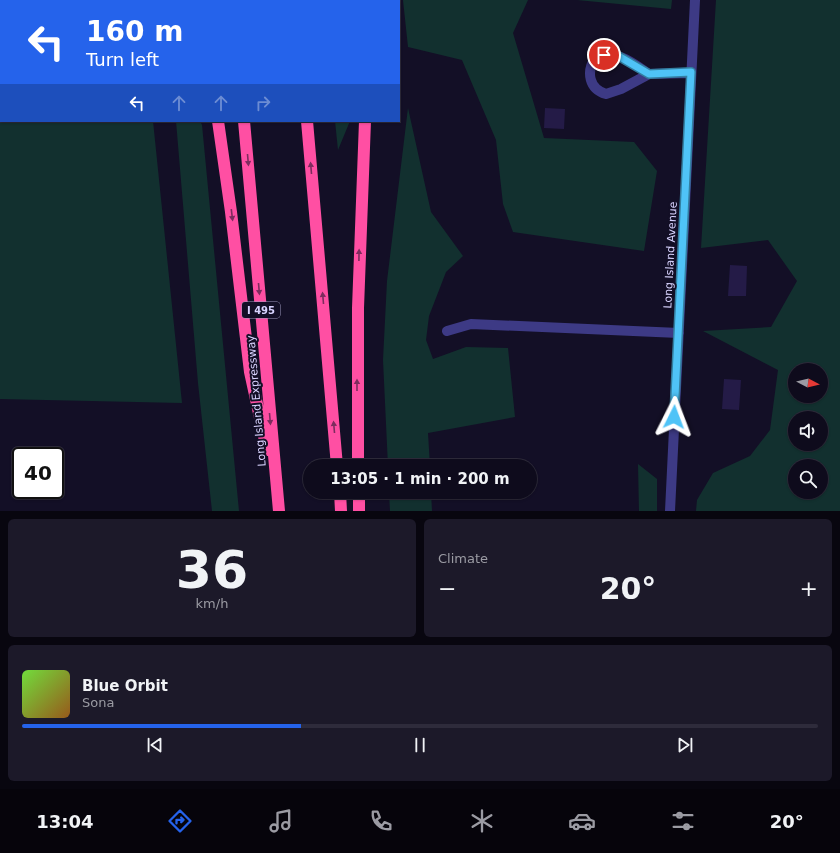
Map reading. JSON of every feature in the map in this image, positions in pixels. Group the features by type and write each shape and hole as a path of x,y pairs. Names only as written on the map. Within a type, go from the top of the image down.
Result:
{"highway":[{"path":"218,122 231,212 250,372 277,498"},
{"name":"Long Island Expressway","path":"244,122 278,511"},
{"path":"307,122 337,459"},
{"path":"358,459 358,308 364,122"},
{"path":"340,499 341,511"},
{"path":"359,499 359,511"}],"street":[{"name":"Long Island Avenue","path":"670,511 695,0"},
{"path":"649,74 629,61 614,54 595,58 590,70 592,86 596,90 606,94 625,87 649,74 691,72"},
{"path":"447,331 471,324 679,333"}],"green space":[{"path":"403,0 528,0 513,33 544,138 634,142 657,171 644,251 513,232 503,204 496,140 462,60 408,47"},
{"path":"577,0 672,0 671,9"},
{"path":"716,0 840,0 840,511 696,511 697,500 713,473 750,456 770,430 778,370 703,331 771,327 797,281 768,240 701,248"},
{"path":"408,108 431,212 463,256 446,272 429,316 426,340 433,359 466,347 508,348 515,417 428,433 430,459 388,459 383,360 387,281"},
{"path":"0,122 153,122 182,403 0,399"},
{"path":"176,122 200,122 202,125 239,511 212,511 198,383"},
{"path":"335,122 350,122 338,150"},
{"path":"638,464 657,479 657,511 639,511"},
{"path":"389,499 431,499 432,511 390,511"}],"building":[{"path":"545,108 565,109 564,129 544,128"},
{"path":"730,265 747,266 746,296 728,296"},
{"path":"724,379 741,380 739,410 722,409"}],"route":[{"path":"604,55 614,54 629,61 649,74 691,72 674,417"}]}
